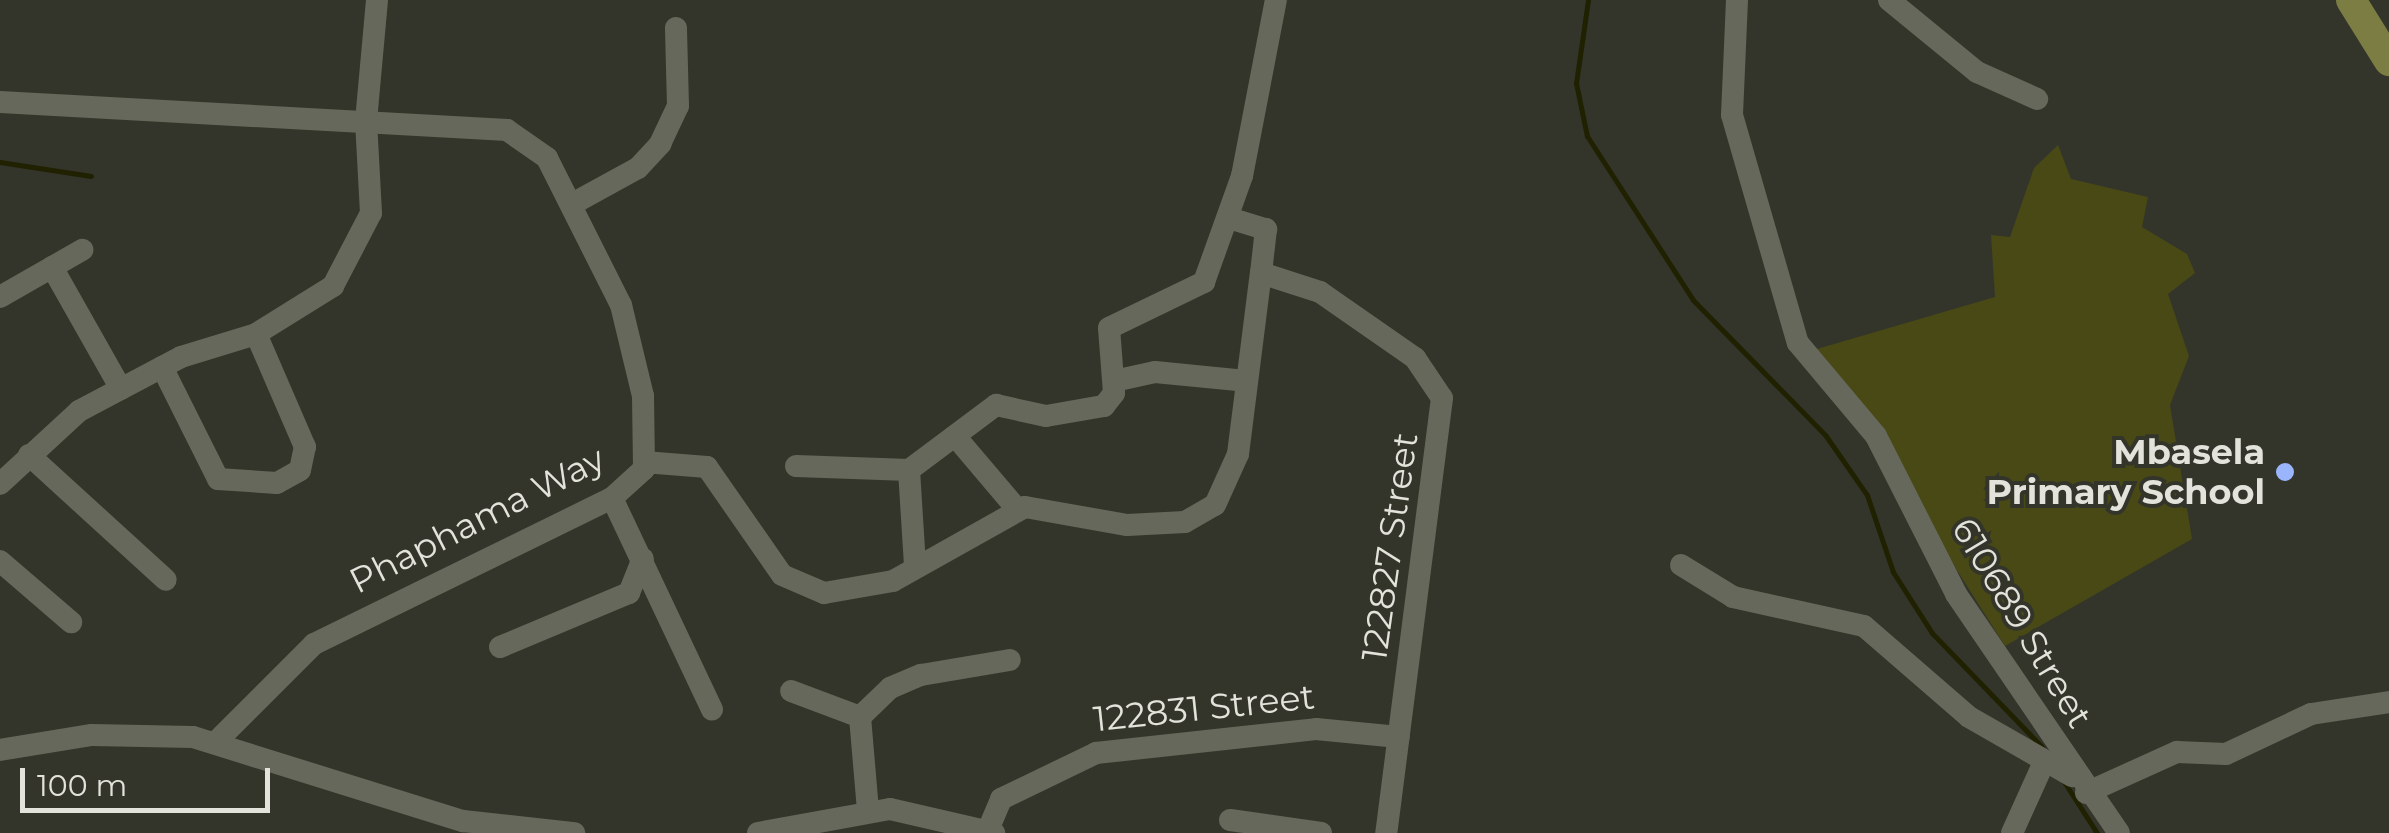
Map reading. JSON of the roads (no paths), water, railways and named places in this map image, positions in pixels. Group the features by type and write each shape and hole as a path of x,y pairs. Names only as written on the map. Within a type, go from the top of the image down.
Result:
{"main road":[{"path":"2351,0 2389,61"}],"street":[{"path":"0,484 29,455 121,389 162,368 256,334 333,286 354,257 371,213 366,121 378,0"},
{"path":"796,466 860,461 910,470 996,405 1046,416 1094,411 1112,398 1110,328 1194,292 1229,218 1276,0"},
{"name":"610689 Street","path":"1737,0 1732,115 1798,343 1876,436 1956,594 2079,785 2119,833"},
{"path":"1889,0 1977,72 2037,99"},
{"path":"574,204 638,168 660,144 678,106 676,28"},
{"name":"Phaphama Way","path":"0,102 508,130 547,158 574,204 621,305 643,396 644,462 612,498 314,644 216,742"},
{"path":"644,462 707,467 740,526 803,590 869,588 1017,509 1138,526 1201,515 1238,454 1266,230 1229,218"},
{"path":"0,296 82,250"},
{"path":"52,267 121,389"},
{"name":"122827 Street","path":"1261,272 1320,292 1414,358 1442,398 1386,833"},
{"path":"162,368 218,479 277,483 300,470 304,447 256,334"},
{"path":"1114,381 1154,372 1246,381"},
{"path":"955,436 1017,509"},
{"path":"29,455 166,580"},
{"path":"910,470 915,566"},
{"path":"612,498 712,710"},
{"path":"500,647 629,593 643,559"},
{"path":"0,561 72,622"},
{"path":"1681,565 1713,590 1864,626 1969,717 2079,785 2177,752 2226,754 2311,714 2389,702"},
{"path":"860,716 890,688 921,675 1010,660"},
{"path":"792,691 860,716"},
{"path":"860,716 868,810"},
{"name":"122831 Street","path":"991,832 1001,799 1096,753 1316,729 1399,737"},
{"path":"0,750 124,734 216,742 438,823 574,833"},
{"path":"2012,833 2044,762"},
{"path":"758,833 868,810 991,832"},
{"path":"1230,820 1321,833"}],"waterway":[{"path":"1588,0 1576,83 1587,136 1693,300 1826,436 1867,495 1893,572 1932,633 2042,747"},
{"path":"0,162 91,176"},
{"path":"2061,777 2097,833"}],"place":[{"name":"Mbasela Primary School","path":"2285,472"}]}
